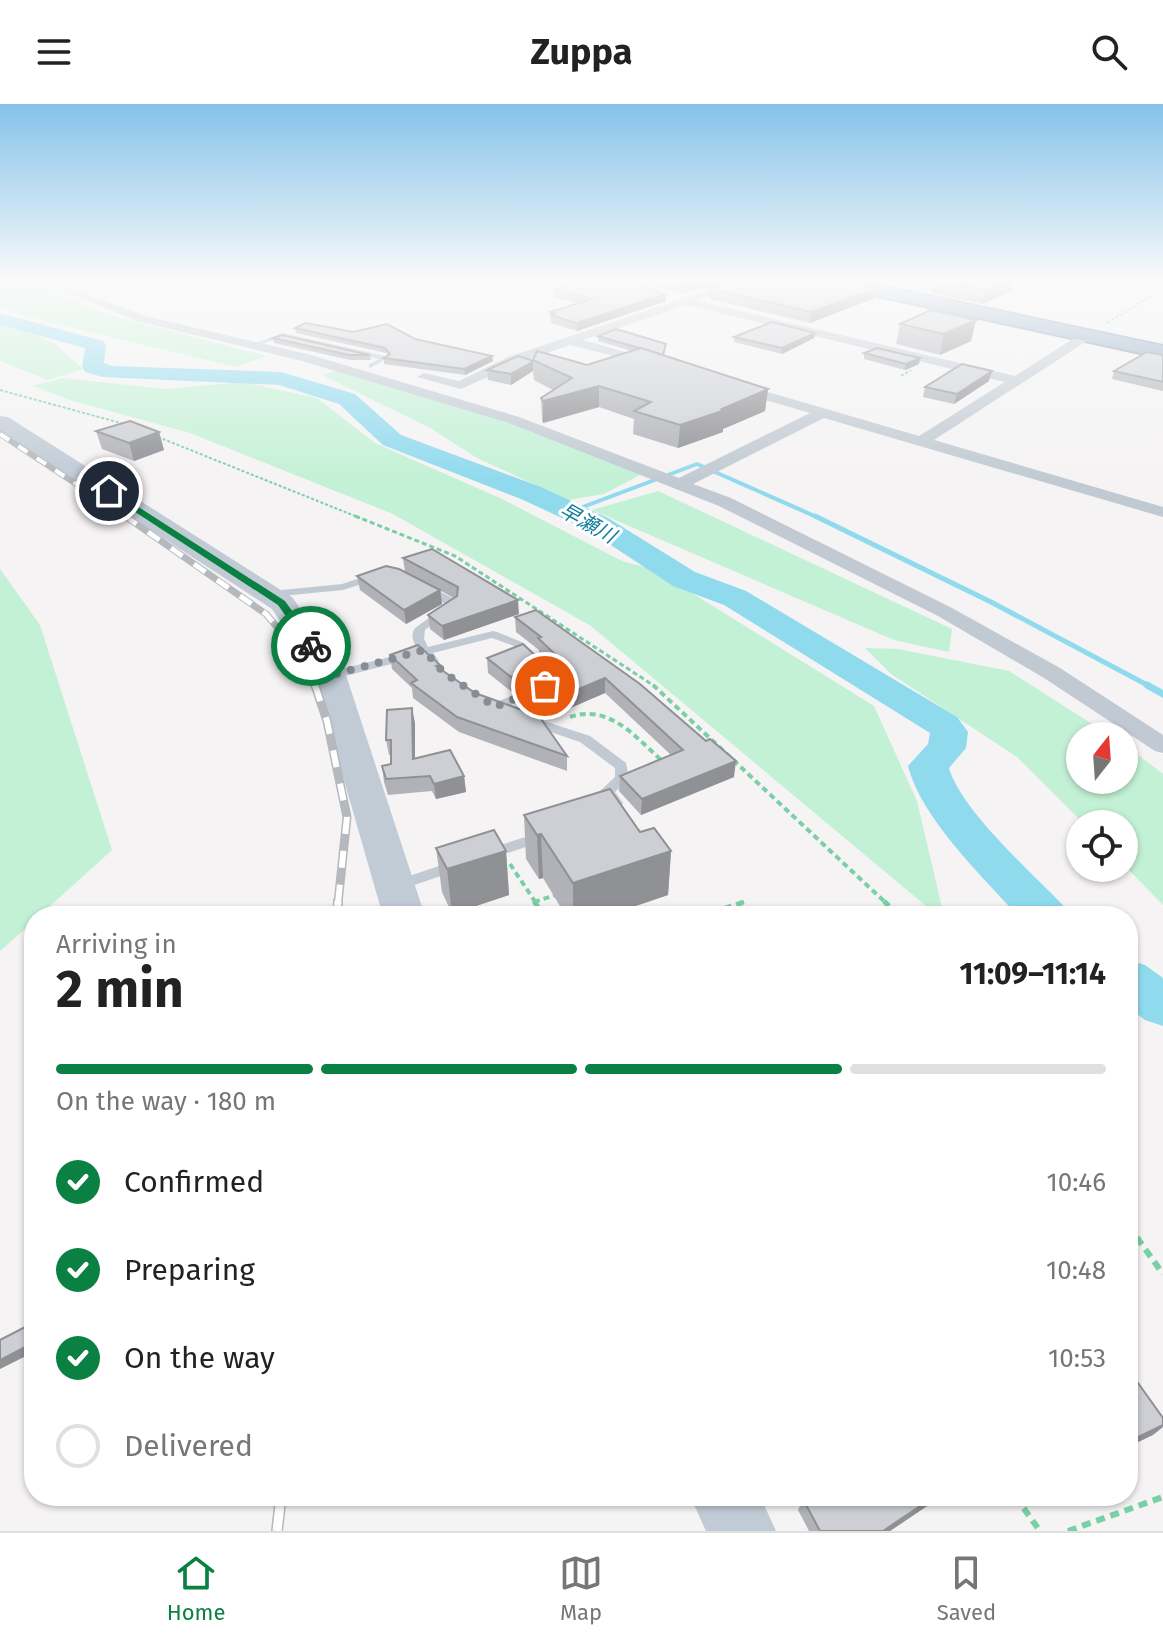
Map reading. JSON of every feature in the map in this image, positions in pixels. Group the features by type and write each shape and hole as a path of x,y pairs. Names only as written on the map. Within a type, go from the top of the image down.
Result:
{"street":[{"path":"257,348 306,358 514,420 738,508 945,612 1052,673 1163,746"},
{"path":"306,358 370,366 461,385 513,360 551,348"},
{"path":"594,348 660,366"},
{"path":"880,348 1020,381"},
{"path":"922,441 1069,348"},
{"path":"720,383 1163,512"},
{"path":"680,484 824,412"},
{"path":"0,422 282,603 329,676 400,906"},
{"path":"728,1506 742,1531"}],"lane":[{"path":"339,348 385,358 370,366"},
{"path":"282,593 343,587 388,574"},
{"path":"417,583 451,601 453,606 417,630 417,641 443,672"},
{"path":"329,676 493,634 518,644 552,675 545,686 495,707"},
{"path":"479,699 530,721 554,726 585,739 621,766 622,778 607,791 625,810 611,815"},
{"path":"393,887 556,832"}],"path":[{"path":"0,390 136,428"},
{"path":"151,434 455,556 662,691 888,906"},
{"path":"554,726 582,711 603,713 660,759 644,775 622,778"},
{"path":"501,850 537,906"},
{"path":"534,902 565,892"},
{"path":"732,906 744,902"},
{"path":"1138,1239 1163,1274"},
{"path":"1138,1506 1163,1497"},
{"path":"1022,1506 1040,1531"},
{"path":"1068,1531 1138,1506"}],"green space":[{"path":"0,348 59,348 83,369 48,380 0,361"},
{"path":"155,348 234,348 266,356 236,367"},
{"path":"340,370 502,420 642,474 604,494 568,500 477,458 432,429 322,375"},
{"path":"63,378 165,389 242,382 317,398 375,443 502,499 622,561 655,570 874,706 917,801 942,906 926,906 591,626 393,514 190,433 73,401 33,386"},
{"path":"658,491 952,629 949,652 894,640 592,510"},
{"path":"0,569 40,625 112,850 50,906 24,906 24,930 0,951"},
{"path":"865,648 898,649 1009,671 1089,722 1066,722 1066,794 1138,794 1138,755 1163,774 1163,905 1138,879 1138,810 1070,810 1017,757 891,674"}],"building":[{"path":"316,348 337,348 370,355 349,355"},
{"path":"385,348 454,348 492,356 464,369 384,358 390,354"},
{"path":"638,348 665,348 663,355"},
{"path":"641,348 768,389 722,409 725,410 680,425 634,411 651,402 599,386 543,401 541,398 572,378 533,360 537,351 587,365"},
{"path":"877,348 920,358 906,364 864,353"},
{"path":"1147,352 1163,355 1163,382 1114,371"},
{"path":"518,356 534,361 511,374 487,370"},
{"path":"962,364 992,371 957,394 925,387"},
{"path":"130,421 159,432 129,443 96,431"},
{"path":"432,549 518,600 442,626 428,615 457,596 458,587 403,558"},
{"path":"386,566 399,569 440,590 404,610 357,576"},
{"path":"536,610 640,684 706,741 710,739 736,761 642,799 620,776 683,750 605,678 546,703 524,687 550,677 560,659 538,638 541,637 515,617"},
{"path":"523,644 542,662 538,667 511,677 487,658"},
{"path":"418,645 440,665 436,666 475,693 539,716 567,756 457,717 411,683 417,680 390,655"},
{"path":"412,708 413,759 450,750 464,776 434,784 430,776 386,779 382,766 391,764 391,740 386,740 387,710"},
{"path":"610,789 640,832 654,828 671,851 573,883 541,834 537,835 524,815"},
{"path":"494,830 506,851 447,869 436,848"},
{"path":"24,1328 24,1348 0,1360 0,1340"},
{"path":"1138,1383 1163,1418 1163,1425 1138,1437"},
{"path":"807,1506 920,1506 883,1531 820,1531"}],"waterway":[{"name":"早瀬川","path":"96,348 93,367 111,372 281,379 347,399 392,440 531,493 598,524 684,579 735,598 944,725 949,732 947,748 928,766 932,779 959,819 1036,906"},
{"path":"572,511 697,464 819,518"},
{"path":"815,516 991,602 1151,687"},
{"path":"1147,685 1163,694"},
{"name":"早瀬川","path":"1138,987 1163,1006"}],"railway":[{"path":"0,434 126,517"},
{"path":"126,517 266,614 307,663 315,687"},
{"path":"315,685 327,721 347,817 338,903"},
{"path":"338,901 338,906"},
{"path":"277,1531 280,1506"}],"way so far":[{"path":"311,646 328,669 329,676 424,650 443,672 495,707 545,686"}],"route":[{"path":"109,491 282,603 311,646"}]}
